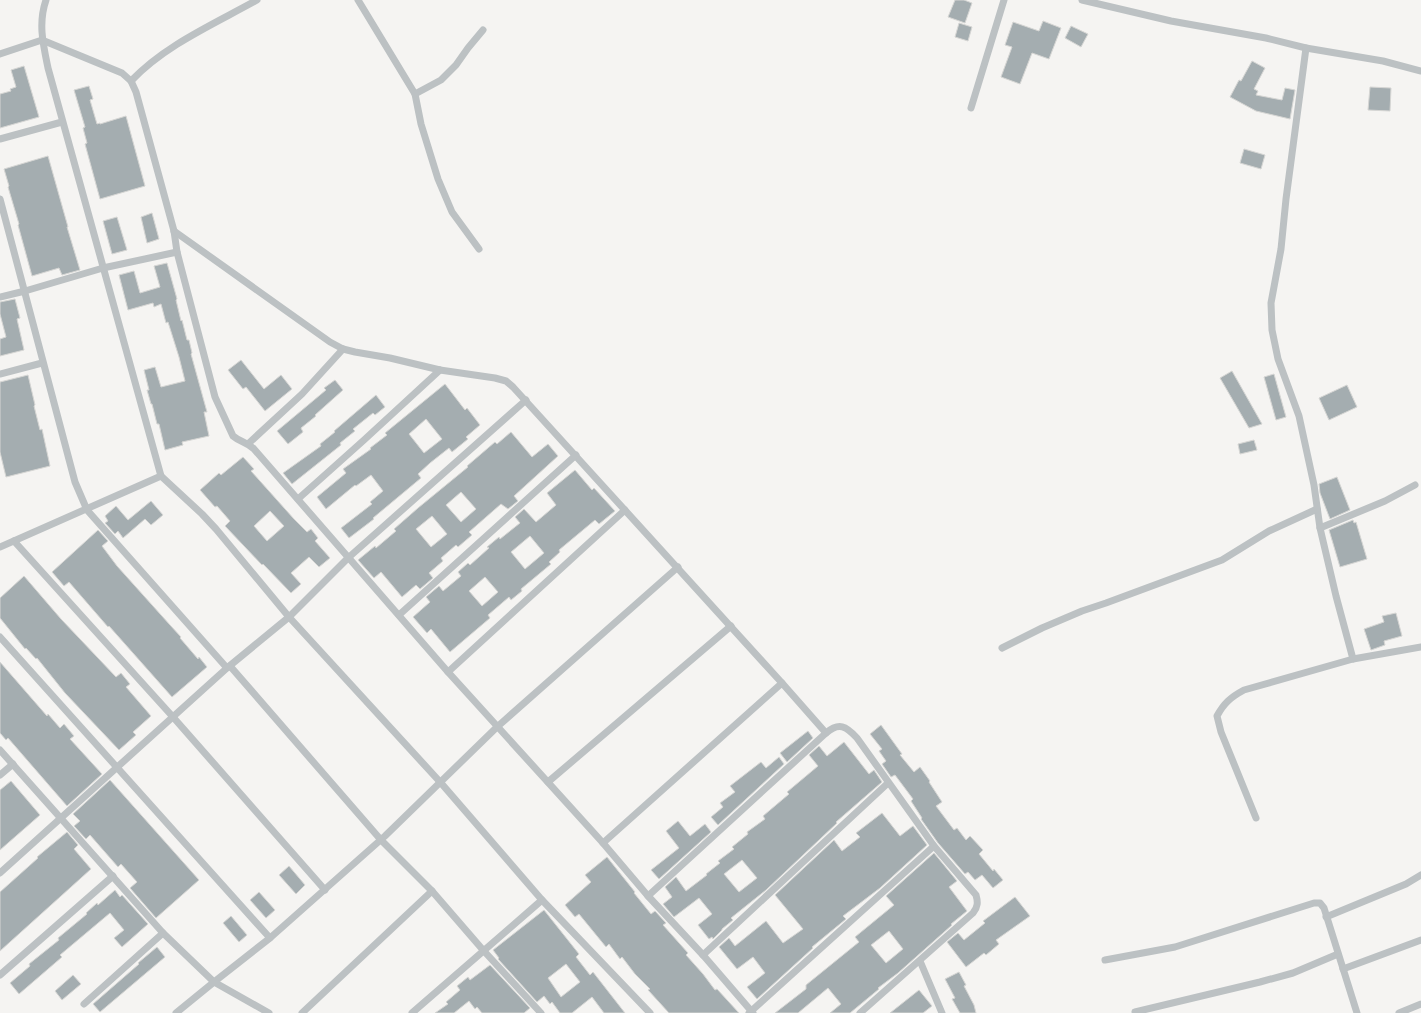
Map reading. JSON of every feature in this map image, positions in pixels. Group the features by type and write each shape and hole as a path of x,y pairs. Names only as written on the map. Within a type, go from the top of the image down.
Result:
{"street":[{"path":"46,0 41,18 42,40 62,122 161,476 216,529 289,617 441,782 542,900 650,1013"},
{"path":"131,81 160,56 181,42 257,0"},
{"path":"358,0 415,94 421,124 438,179 452,212 479,249"},
{"path":"971,108 1004,0"},
{"path":"1082,0 1171,21 1266,38 1306,48 1383,61 1421,71"},
{"path":"415,94 441,80 456,65 483,30"},
{"path":"0,54 42,40 122,74 131,81 136,92 174,231 177,252 215,397 233,436 237,440 249,444 448,672 603,843 648,896 703,955 751,1012 934,846"},
{"path":"1306,48 1286,199 1281,249 1271,304 1272,330 1278,359 1300,416 1314,485 1320,528 1353,659"},
{"path":"0,138 62,122"},
{"path":"0,199 2,217 24,291 75,482 87,510 229,667 381,840 432,891 538,1010 530,1013"},
{"path":"174,231 330,342 343,349 440,370 506,381 526,400 678,567 826,733"},
{"path":"0,297 103,268 177,252"},
{"path":"249,444 302,394 343,349"},
{"path":"0,374 42,363"},
{"path":"298,499 440,370"},
{"path":"0,873 229,667 289,617 348,558 526,400"},
{"path":"399,615 576,455"},
{"path":"0,548 161,476"},
{"path":"1320,528 1385,501 1415,485"},
{"path":"1002,648 1042,628 1082,611 1222,560 1269,531 1317,509"},
{"path":"448,672 625,510"},
{"path":"14,541 173,717 325,890"},
{"path":"176,1013 270,938 325,890 381,840 497,727 678,567"},
{"path":"548,782 731,626"},
{"path":"0,637 270,938"},
{"path":"1256,818 1221,732 1217,716 1222,705 1231,697 1244,690 1353,659 1421,647"},
{"path":"603,843 782,684"},
{"path":"648,896 826,733 837,726 844,727 851,731 857,738 934,846 976,895 977,905 973,913 860,1013"},
{"path":"0,750 163,933 214,982 269,1013"},
{"path":"0,775 13,764"},
{"path":"703,955 888,783"},
{"path":"1326,917 1406,884 1421,875"},
{"path":"0,975 113,876"},
{"path":"302,1013 432,891"},
{"path":"412,1013 542,900"},
{"path":"1105,960 1175,947 1314,903 1320,903 1324,908 1357,1013"},
{"path":"84,1004 163,933"},
{"path":"1343,969 1421,940"},
{"path":"1135,1012 1294,973 1338,954"},
{"path":"920,961 942,1013"},
{"path":"1399,1013 1421,1004"}],"building":[{"path":"955,0 964,0 972,3 965,23 948,17"},
{"path":"1043,21 1061,28 1049,59 1032,53 1020,84 1001,77 1012,47 1005,45 1013,22 1039,31"},
{"path":"959,23 972,27 968,41 955,37"},
{"path":"1071,26 1088,34 1081,47 1065,38"},
{"path":"1252,61 1265,68 1254,89 1258,91 1256,95 1282,100 1285,88 1295,90 1290,119 1256,111 1230,97"},
{"path":"24,66 39,117 0,128 0,94 11,91 10,89 16,87 11,70"},
{"path":"89,86 93,99 90,100 97,124 126,116 145,186 100,199 85,144 87,143 83,128 85,127 74,90"},
{"path":"1370,87 1391,88 1390,111 1368,110"},
{"path":"1244,149 1265,155 1261,169 1240,163"},
{"path":"48,156 80,270 62,275 59,268 32,276 4,169"},
{"path":"152,213 159,239 147,243 141,217"},
{"path":"117,217 127,250 112,254 103,221"},
{"path":"167,263 177,299 181,321 182,320 187,340 189,340 191,354 207,412 204,412 209,436 182,442 183,445 165,450 159,424 157,424 147,390 149,390 144,370 155,367 161,387 185,381 179,357 168,322 166,323 161,304 154,307 153,303 128,310 119,275 134,271 140,293 160,287 154,266"},
{"path":"15,299 20,318 17,319 24,350 0,356 0,339 6,337 0,314 0,302"},
{"path":"241,360 264,389 281,375 292,389 265,411 246,387 243,389 228,370"},
{"path":"1232,371 1262,424 1249,428 1220,378"},
{"path":"1274,374 1286,417 1276,420 1264,377"},
{"path":"28,375 34,406 40,430 42,429 50,466 6,477 0,452 0,382"},
{"path":"335,380 343,390 301,428 303,432 288,444 277,431 326,390 324,388"},
{"path":"445,384 465,410 467,408 480,425 466,437 468,439 452,452 449,448 430,463 418,474 421,478 373,518 374,519 349,538 341,528 372,504 370,502 383,491 371,475 356,486 355,485 326,509 317,497 346,473 343,469 371,449 370,448 387,435 385,433","holes":["426,419 442,439 424,453 409,434"]},
{"path":"1347,385 1357,407 1329,420 1319,398"},
{"path":"376,395 385,407 375,415 373,413 353,429 355,431 340,443 341,445 292,484 283,473 321,446 320,444 335,432 334,431"},
{"path":"511,432 532,457 548,444 558,456 514,496 518,501 508,509 501,504 469,532 472,535 458,547 456,545 441,558 443,561 429,573 433,578 420,589 416,585 402,597 381,572 374,578 358,560 375,546 376,548 396,531 394,529 468,467 467,466 495,442 497,444","holes":["461,492 476,509 461,522 446,505","432,516 447,534 431,547 416,529"]},
{"path":"1254,440 1257,450 1240,454 1238,444"},
{"path":"243,457 254,469 251,471 294,519 307,532 311,529 318,538 315,541 330,558 319,567 309,557 291,573 301,584 291,593 225,526 230,521 200,490 219,473 221,475","holes":["270,511 284,526 267,541 254,526"]},
{"path":"575,470 592,490 594,488 615,511 599,524 595,520 559,550 560,552 549,562 551,564 521,589 522,591 511,600 509,597 488,615 490,618 450,652 431,629 427,633 413,617 430,602 426,597 439,586 443,591 461,576 458,572 468,563 470,565 489,548 487,547 520,523 515,517 524,509 536,522 556,505 547,493","holes":["530,536 544,553 525,569 511,552","485,577 498,592 482,606 469,591"]},
{"path":"1337,477 1350,510 1330,519 1320,493 1319,484"},
{"path":"151,501 163,515 151,525 145,519 123,538 118,531 115,534 105,523 108,521 105,516 116,506 128,520"},
{"path":"1353,520 1354,523 1356,522 1367,559 1340,567 1329,530"},
{"path":"98,530 108,541 102,546 117,566 181,637 180,638 198,659 199,657 207,667 172,697 69,582 64,586 52,572"},
{"path":"24,576 61,619 116,677 121,673 130,684 126,687 151,716 133,732 136,735 119,750 65,693 37,658 36,659 26,648 25,649 0,618 0,598"},
{"path":"1396,613 1402,636 1384,641 1385,645 1371,650 1364,629 1384,622 1382,616"},
{"path":"0,662 47,716 48,714 60,728 64,724 74,736 70,739 102,774 67,806 8,738 6,740 0,733"},
{"path":"881,725 902,754 900,755 914,772 920,767 930,781 929,782 942,802 936,806 954,830 957,828 966,840 970,836 983,850 979,854 993,871 994,869 1003,880 993,888 982,875 975,880 968,872 965,874 938,843 921,819 922,818 911,801 913,799 895,775 891,777 882,764 886,761 879,751 882,749 870,734"},
{"path":"808,731 813,738 787,762 780,753"},
{"path":"844,742 869,774 874,770 882,782 836,822 837,823 766,890 731,918 733,920 713,939 712,937 709,939 698,925 712,914 699,898 674,917 663,904 672,897 665,887 676,877 686,891 707,875 706,874 720,863 718,861 734,849 732,847 748,834 747,832 765,819 763,816 789,794 787,792 818,766 809,755 819,746 827,756","holes":["742,860 757,878 739,892 724,874"]},
{"path":"779,757 784,764 718,825 711,817 723,807 720,803 735,792 730,786 761,762 766,768"},
{"path":"110,780 199,880 156,918 130,888 137,882 121,864 118,867 90,835 86,839 74,826 80,821 73,814"},
{"path":"11,781 40,815 0,850 0,790"},
{"path":"882,813 900,836 913,826 927,845 880,888 843,916 846,919 812,947 813,948 757,999 747,987 765,973 753,957 737,969 719,947 729,938 735,946 766,921 783,943 803,929 775,895 834,840 842,851 860,837 856,833"},
{"path":"678,821 690,836 705,824 711,832 659,879 651,870 679,848 666,831"},
{"path":"67,832 78,845 74,849 91,869 0,951 0,892 38,858 37,857"},
{"path":"934,853 957,881 949,887 967,911 898,973 878,988 879,989 850,1013 830,1013 841,1004 828,988 798,1013 775,1013 806,989 806,985 859,942 855,937 894,905 886,896","holes":["889,931 903,949 886,963 871,945"]},
{"path":"607,857 651,914 655,911 666,923 663,925 688,953 686,955 715,990 717,989 739,1013 669,1013 648,990 650,989 635,974 622,957 620,959 609,944 606,947 579,914 575,917 565,905 591,882 585,875"},
{"path":"289,866 305,885 296,894 279,875"},
{"path":"115,890 120,897 122,895 148,924 122,947 114,938 124,930 110,913 60,955 62,957 19,994 10,983 30,966 29,964 59,940 58,938 87,914 86,913 97,903 98,905"},
{"path":"259,892 275,910 266,918 250,900"},
{"path":"1015,897 1030,916 996,940 999,944 986,955 984,953 966,967 947,942 958,933 964,940 985,923 983,921"},
{"path":"544,910 579,954 576,957 590,975 593,972 625,1013 604,1013 592,997 572,1013 560,1013 552,1002 550,1004 544,996 537,1002 498,959 499,958 493,950","holes":["566,964 580,982 561,997 548,978"]},
{"path":"231,916 247,935 239,942 223,923"},
{"path":"157,947 165,957 100,1012 93,1004"},
{"path":"490,965 530,1008 524,1013 482,1013 477,1007 475,1009 469,1001 454,1013 435,1013 448,1004 446,1002 460,990 457,986 468,977 470,980"},
{"path":"959,972 966,985 964,986 974,1005 976,1013 960,1013 952,999 955,998 945,979"},
{"path":"73,975 81,984 62,1000 55,991"},
{"path":"919,990 932,1006 923,1013 890,1013"}]}
